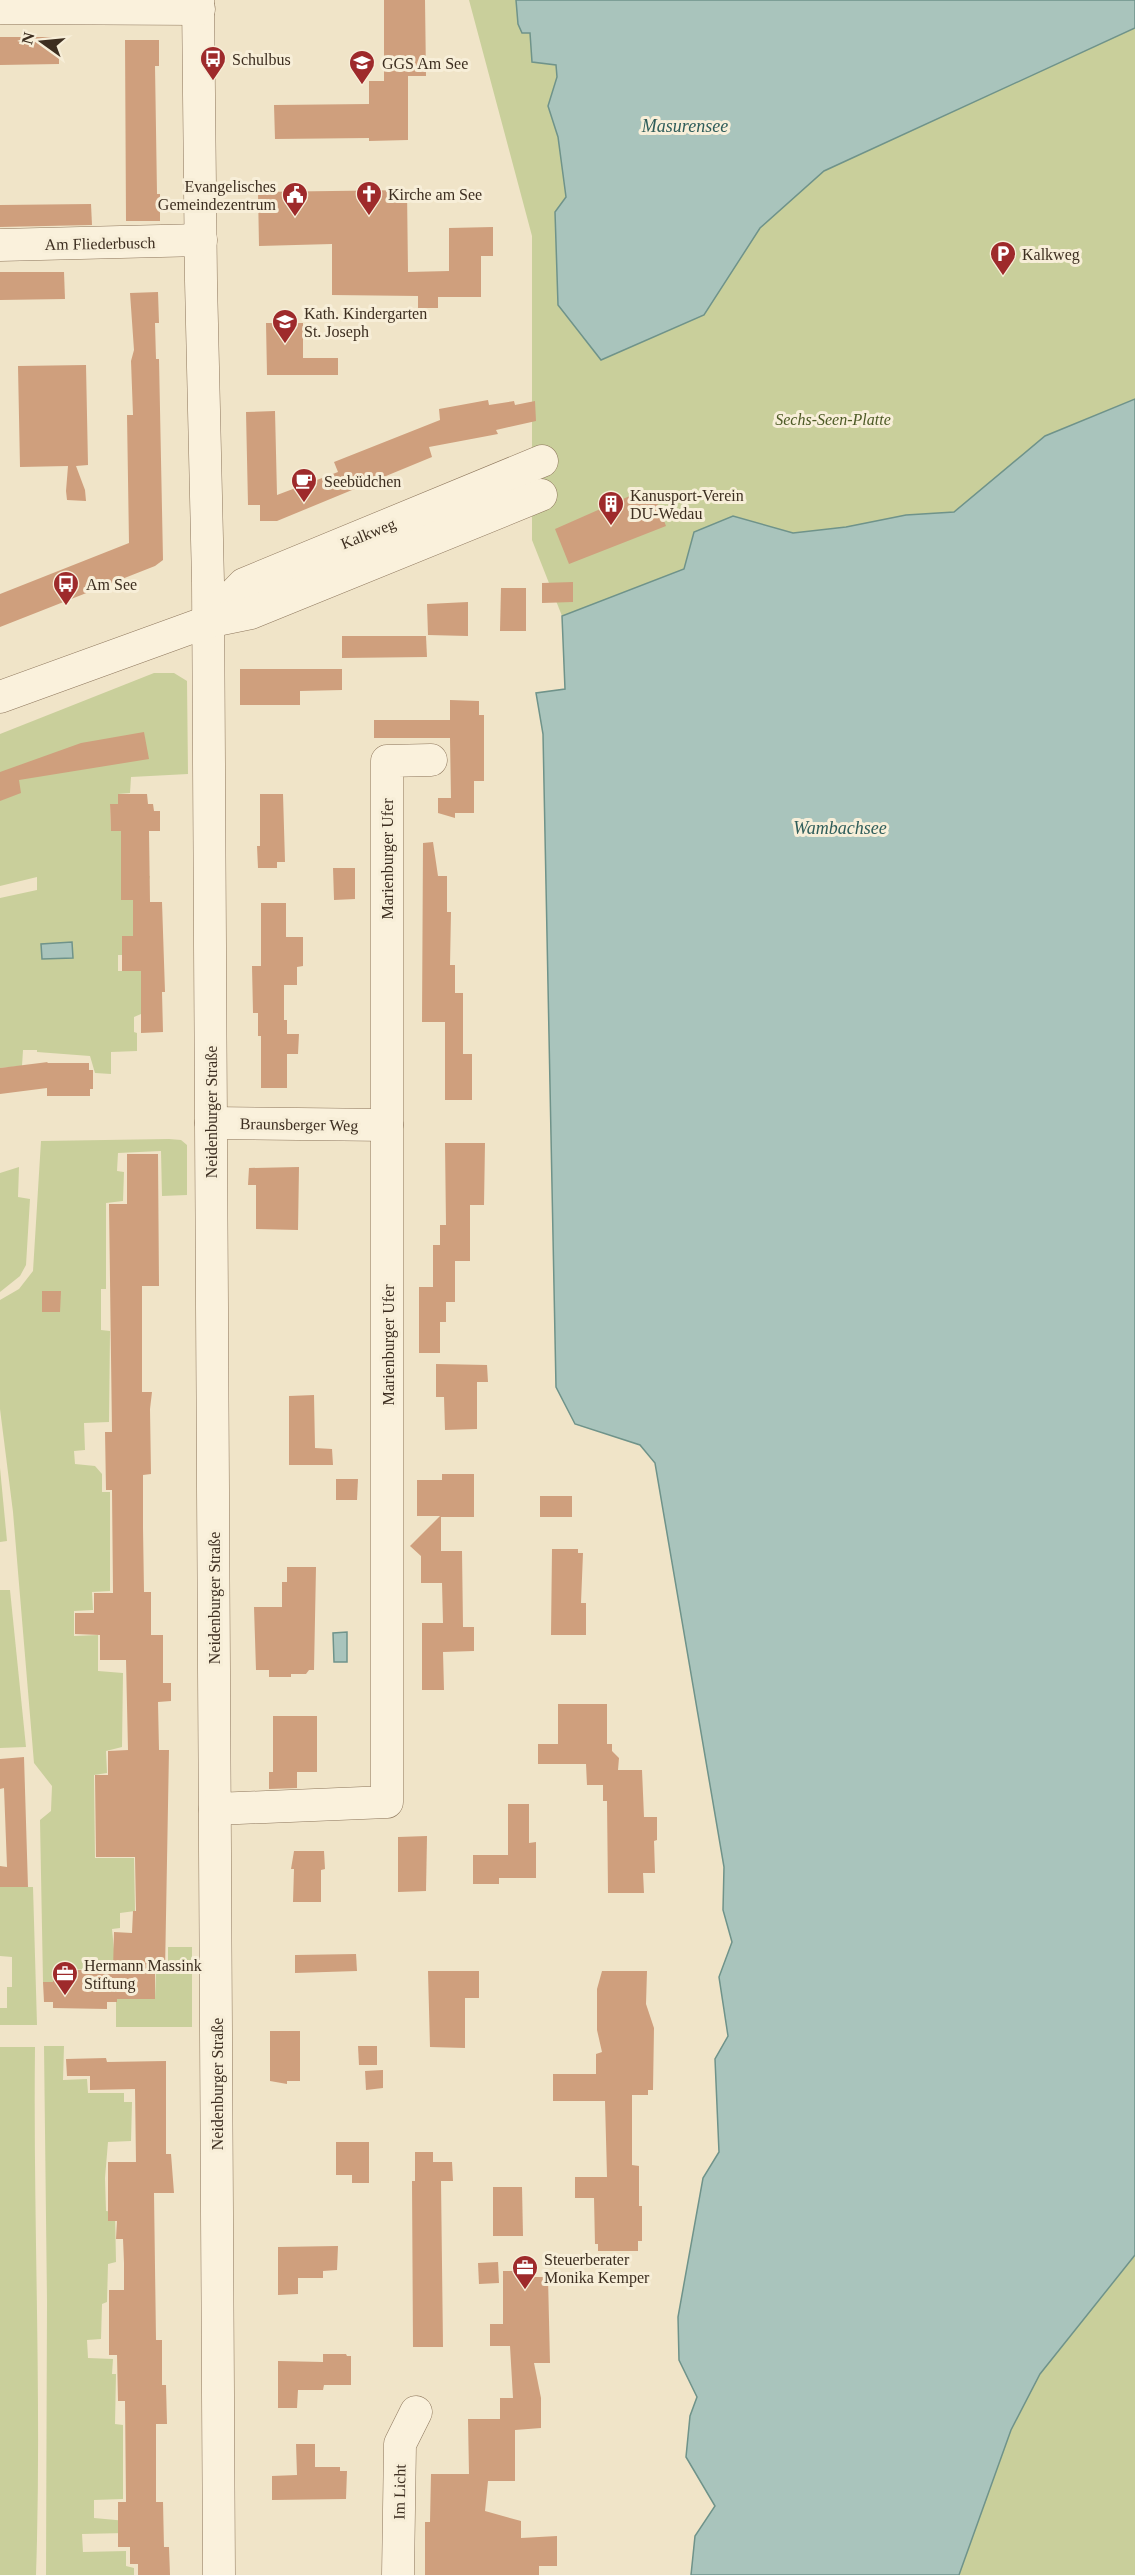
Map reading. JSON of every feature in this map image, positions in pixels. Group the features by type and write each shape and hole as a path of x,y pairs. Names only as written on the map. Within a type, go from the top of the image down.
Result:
{"street":[{"path":"0,8 198,4 207,622"},
{"name":"Am Fliederbusch","path":"0,245 201,240"},
{"name":"Kalkweg","path":"207,622 244,584 542,461"},
{"name":"Kalkweg","path":"0,697 207,622 251,613 542,495"},
{"name":"Neidenburger Straße","path":"207,622 219,2575"},
{"name":"Marienburger Ufer","path":"215,1809 387,1802 387,761 431,760"},
{"name":"Braunsberger Weg","path":"211,1124 387,1125"},
{"name":"Im Licht","path":"398,2575 400,2444 416,2412"}],"green space":[{"name":"Wambachsee","path":"469,0 1135,0 1135,2575 691,2575 695,2536 715,2506 686,2457 690,2416 697,2397 679,2360 678,2317 703,2178 719,2152 715,2059 728,2036 719,1977 732,1942 723,1910 724,1867 655,1463 640,1445 575,1424 556,1387 543,734 536,693 565,689 562,616 532,540 532,236"},
{"path":"154,673 174,673 187,681 188,774 131,777 130,793 118,794 118,804 110,805 111,831 123,831 121,875 150,876 147,888 134,889 133,917 136,936 122,955 118,955 118,971 141,971 141,1014 134,1017 137,1051 111,1052 111,1074 95,1073 90,1056 37,1052 37,1050 23,1050 22,1066 0,1068 0,898 37,890 37,877 0,886 0,734"},
{"path":"181,1140 187,1145 187,1195 162,1196 161,1151 118,1153 117,1171 124,1172 123,1201 106,1203 106,1289 101,1289 101,1330 110,1331 109,1422 84,1423 85,1450 74,1451 75,1464 95,1466 102,1474 102,1492 110,1492 110,1591 92,1592 93,1610 74,1611 74,1636 98,1635 98,1671 123,1673 122,1747 106,1751 107,1773 94,1775 95,1858 134,1858 135,1911 120,1913 120,1928 112,1929 117,1980 108,1981 107,1969 53,1970 53,1982 43,1982 40,1820 51,1811 52,1786 34,1763 13,1512 0,1409 0,1300 19,1289 33,1271 41,1141"},
{"path":"19,1167 18,1197 30,1199 26,1265 20,1276 0,1292 0,1173"},
{"path":"0,1468 7,1541 0,1542"},
{"path":"0,1590 10,1590 26,1747 0,1748"},
{"path":"0,1887 33,1887 37,2025 0,2025 0,2008 7,2008 7,1987 12,1987 12,1957 0,1956"},
{"path":"168,1947 192,1947 192,2027 116,2027 116,1998 155,1998 156,1973 168,1973"},
{"path":"44,2046 64,2046 63,2080 87,2079 88,2093 124,2093 124,2102 132,2102 131,2141 108,2142 105,2178 106,2211 115,2212 116,2262 108,2264 107,2302 102,2304 101,2339 87,2340 88,2358 113,2359 112,2374 116,2374 115,2424 123,2425 123,2499 94,2500 94,2518 127,2521 125,2533 82,2534 83,2552 126,2551 126,2566 134,2568 134,2575 46,2575 47,2302"},
{"path":"0,2047 35,2047 38,2443 36,2575 0,2575"}],"water":[{"name":"Masurensee","path":"516,0 1135,0 1135,28 824,171 760,228 704,315 601,360 558,305 555,212 566,197 558,137 548,106 557,77 556,65 532,62 530,33 522,33 518,24"},
{"name":"Wambachsee","path":"1135,399 1135,2255 1040,2374 1011,2430 959,2575 691,2575 695,2536 715,2506 686,2457 690,2416 697,2397 679,2360 678,2317 703,2178 719,2152 715,2059 728,2036 719,1977 732,1942 723,1910 724,1867 655,1463 640,1445 575,1424 556,1387 543,734 536,693 565,689 562,616 684,569 694,532 733,516 793,533 846,527 906,515 954,512 1045,436"},
{"path":"72,942 73,958 42,959 41,944"},
{"path":"347,1632 347,1662 334,1662 333,1633"}],"building":[{"path":"384,0 425,0 426,76 408,76 408,140 275,139 274,105 369,104 369,81 384,81"},
{"path":"0,37 59,37 59,64 0,65"},
{"path":"125,40 159,40 159,66 155,66 157,194 160,194 160,221 126,221"},
{"path":"407,190 408,272 449,271 449,228 493,227 493,256 481,256 481,297 438,297 438,308 418,308 418,296 332,295 332,244 259,246 258,192"},
{"path":"91,204 92,225 0,227 0,205"},
{"path":"0,272 64,272 65,299 0,300"},
{"path":"158,292 159,323 155,323 156,359 159,359 163,560 155,566 0,627 0,594 129,543 127,415 133,415 131,361 134,350 130,293"},
{"path":"266,323 303,323 303,358 338,358 338,375 267,375"},
{"path":"86,365 88,465 76,466 85,490 86,501 67,500 68,466 20,467 18,366"},
{"path":"488,400 489,405 514,401 515,405 535,401 536,421 496,430 498,434 429,447 432,457 277,521 260,521 260,505 248,505 246,412 275,411 277,495 338,472 334,462 440,420 439,409"},
{"name":"Kanusport-Verein DU-Wedau","path":"653,492 666,526 569,564 555,529 632,495 634,500"},
{"path":"573,582 573,602 542,603 542,583"},
{"path":"501,588 526,588 526,631 500,631"},
{"path":"468,602 468,636 428,635 427,604"},
{"path":"342,636 426,636 427,657 342,658"},
{"path":"240,669 342,669 342,690 300,691 300,705 240,705"},
{"path":"450,700 479,701 479,715 484,715 484,781 474,781 474,813 455,813 455,818 438,813 438,798 451,798 450,738 374,738 374,720 450,720"},
{"path":"144,732 149,759 19,780 21,793 0,801 0,772 81,743"},
{"path":"118,794 147,794 148,804 153,804 154,811 160,811 160,831 149,831 150,902 162,902 165,992 162,992 163,1032 141,1033 141,971 122,971 122,936 133,936 133,900 121,900 121,831 111,831 110,804 118,804"},
{"path":"260,794 283,794 285,862 277,862 277,868 258,868"},
{"path":"433,842 438,876 447,876 447,912 451,912 450,965 455,965 455,993 463,993 463,1054 472,1054 472,1100 445,1100 445,1022 422,1022 423,843"},
{"path":"333,868 355,868 355,899 334,900"},
{"path":"261,903 286,903 286,937 303,937 303,966 297,967 297,985 284,985 284,1020 287,1020 287,1034 299,1034 298,1054 287,1054 287,1088 261,1088 261,1036 258,1036 258,1013 253,1013 252,966 261,966"},
{"path":"48,1062 89,1063 89,1070 93,1070 93,1089 90,1089 90,1096 47,1096 47,1088 0,1094 0,1068"},
{"path":"445,1143 485,1143 484,1205 470,1205 470,1261 455,1261 455,1302 446,1302 446,1322 440,1322 440,1353 419,1353 419,1287 433,1287 433,1245 440,1245 440,1225 446,1225"},
{"path":"127,1154 158,1154 159,1286 142,1286 142,1392 152,1392 151,1474 143,1475 143,1528 144,1592 151,1592 151,1635 163,1635 163,1683 171,1683 171,1701 158,1702 159,1750 169,1750 165,1972 155,1972 155,1999 117,1999 117,2002 107,2002 107,2009 53,2008 53,2002 44,2002 43,1982 53,1982 53,1970 113,1970 114,1932 132,1933 133,1911 136,1911 135,1857 96,1857 95,1775 108,1775 108,1751 128,1750 126,1660 100,1660 100,1635 75,1634 75,1613 94,1613 94,1593 113,1593 112,1490 106,1490 105,1432 112,1432 109,1204 127,1204"},
{"path":"299,1167 298,1230 256,1229 256,1185 248,1185 249,1168"},
{"path":"42,1291 61,1291 60,1312 42,1312"},
{"path":"436,1364 487,1365 488,1382 477,1382 477,1429 445,1430 444,1397 436,1397"},
{"path":"314,1395 315,1448 332,1449 333,1465 289,1465 289,1396"},
{"path":"442,1474 474,1474 474,1517 441,1517 441,1551 462,1551 463,1627 474,1627 474,1651 443,1652 444,1690 422,1690 422,1623 443,1623 442,1583 421,1583 421,1556 410,1546 440,1516 417,1516 417,1480 442,1480"},
{"path":"336,1479 358,1479 357,1500 336,1500"},
{"path":"540,1496 572,1496 572,1517 540,1517"},
{"path":"552,1549 578,1549 578,1553 583,1553 581,1603 586,1603 586,1635 551,1635"},
{"path":"287,1567 316,1567 314,1670 309,1670 306,1674 291,1674 291,1677 269,1677 269,1670 256,1670 254,1607 282,1607 282,1582 287,1582"},
{"path":"558,1704 607,1704 607,1744 612,1744 612,1751 619,1758 618,1770 642,1770 644,1817 657,1817 657,1840 654,1841 655,1873 643,1873 644,1893 608,1893 607,1801 603,1801 603,1785 587,1785 586,1764 538,1764 538,1744 558,1744"},
{"path":"273,1716 317,1716 317,1772 297,1772 297,1788 269,1789 269,1772 273,1772"},
{"path":"24,1757 28,1887 0,1887 0,1866 7,1867 4,1788 0,1789 0,1759"},
{"path":"508,1804 529,1804 529,1843 536,1842 536,1878 499,1878 499,1884 473,1884 473,1855 508,1855"},
{"path":"427,1836 426,1891 398,1892 398,1837"},
{"path":"294,1851 324,1851 325,1869 321,1870 321,1902 293,1902 294,1869 291,1869"},
{"path":"356,1954 357,1971 295,1973 295,1955"},
{"path":"428,1971 479,1971 479,1998 465,1998 465,2048 430,2047"},
{"path":"602,1971 647,1971 646,2004 654,2028 653,2090 648,2090 648,2095 632,2095 632,2165 639,2166 639,2206 642,2206 642,2241 638,2241 638,2251 598,2251 598,2244 595,2244 594,2198 575,2198 575,2177 607,2177 605,2101 553,2101 553,2074 596,2074 596,2054 602,2052 597,2030 597,1989"},
{"path":"270,2031 300,2031 300,2081 287,2081 287,2084 270,2081"},
{"path":"358,2046 377,2046 377,2065 359,2065"},
{"path":"106,2058 107,2062 166,2061 166,2154 171,2154 174,2193 154,2193 156,2340 162,2340 162,2385 166,2385 167,2424 156,2424 156,2502 163,2502 164,2547 169,2547 170,2575 138,2575 138,2564 130,2564 130,2547 118,2547 118,2502 126,2502 125,2401 118,2401 117,2355 109,2355 109,2290 124,2290 124,2263 123,2239 116,2239 117,2221 108,2221 108,2162 136,2162 135,2089 90,2090 90,2076 67,2076 66,2059"},
{"path":"383,2070 383,2088 366,2090 365,2071"},
{"path":"336,2142 369,2142 369,2183 352,2183 352,2175 336,2175"},
{"path":"415,2152 433,2152 433,2162 452,2162 453,2181 441,2181 443,2347 413,2347 412,2181 415,2181"},
{"path":"493,2187 522,2187 523,2236 493,2236"},
{"path":"338,2246 337,2270 323,2271 323,2278 298,2278 298,2294 278,2295 278,2247"},
{"path":"498,2262 499,2283 479,2284 478,2263"},
{"path":"503,2271 521,2271 520,2277 548,2277 550,2363 534,2363 541,2398 541,2428 515,2430 515,2481 488,2481 485,2511 521,2521 521,2538 557,2536 557,2566 539,2566 539,2575 425,2575 425,2522 430,2522 431,2474 469,2474 468,2419 500,2419 500,2398 513,2398 510,2346 490,2346 490,2324 503,2324"},
{"path":"323,2354 351,2356 351,2385 324,2385 323,2390 298,2390 297,2408 278,2408 278,2361 323,2362"},
{"path":"296,2444 315,2444 315,2467 340,2467 340,2471 347,2471 346,2499 272,2500 272,2476 297,2475"}],"place":[{"name":"Schulbus","path":"213,82"},
{"name":"GGS Am See","path":"362,86"},
{"name":"Kirche am See","path":"369,217"},
{"name":"Evangelisches Gemeindezentrum","path":"295,218"},
{"name":"Kalkweg","path":"1003,277"},
{"name":"Kath. Kindergarten St. Joseph","path":"285,345"},
{"name":"Seebüdchen","path":"304,504"},
{"name":"Kanusport-Verein DU-Wedau","path":"611,527"},
{"name":"Am See","path":"66,607"},
{"name":"Hermann Massink Stiftung","path":"65,1997"},
{"name":"Steuerberater Monika Kemper","path":"525,2291"}],"park label":[{"name":"Sechs-Seen-Platte","path":"833,419"}]}
